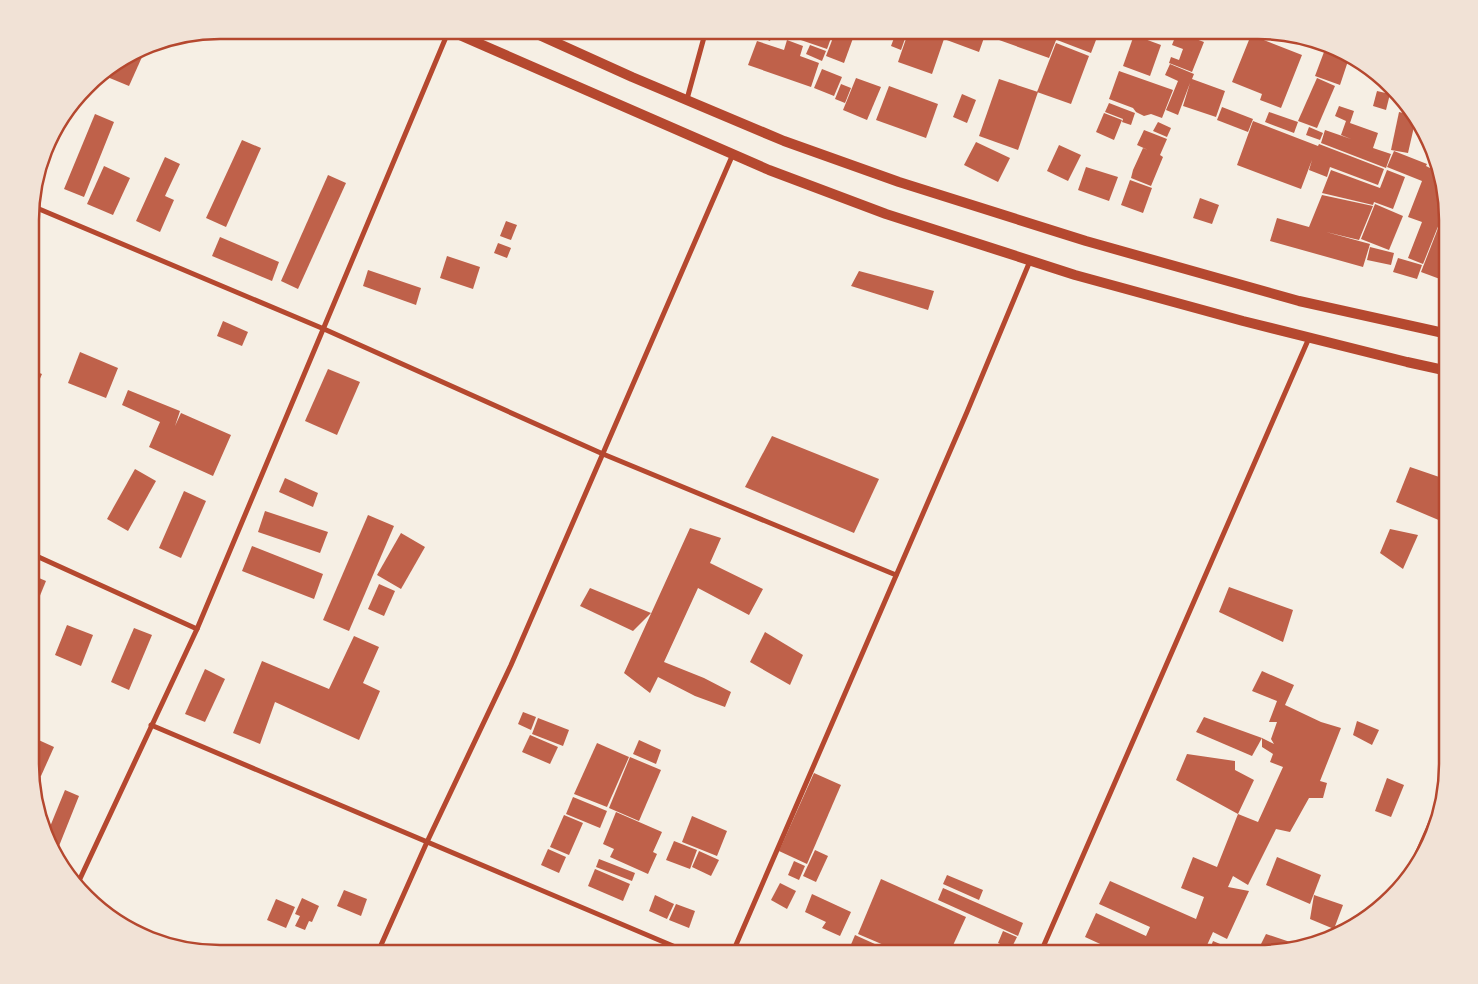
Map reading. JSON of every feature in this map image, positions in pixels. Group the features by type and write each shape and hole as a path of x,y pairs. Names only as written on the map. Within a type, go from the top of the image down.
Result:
{"main road":[{"path":"470,39 769,170 886,214 1075,275 1439,369"},
{"path":"548,39 632,77 784,141 899,182 1086,241 1299,301 1439,332"}],"street":[{"path":"80,879 197,629 445,39"},
{"path":"687,99 704,39"},
{"path":"381,945 427,842 511,665 733,154"},
{"path":"39,209 324,329 603,454 896,575"},
{"path":"736,945 1031,260"},
{"path":"1044,945 1310,337"},
{"path":"39,557 197,629"},
{"path":"151,725 671,945"}],"building":[{"path":"798,39 831,39 827,49"},
{"path":"833,39 853,39 844,63 826,56"},
{"path":"894,39 905,39 901,50 891,46"},
{"path":"906,39 944,39 932,74 898,62"},
{"path":"944,39 984,39 979,52"},
{"path":"996,39 1056,39 1049,58"},
{"path":"1094,39 1096,40 1091,53 1057,40"},
{"path":"1133,39 1145,39 1161,45 1150,76 1123,66"},
{"path":"1174,39 1196,39 1204,42 1192,72 1169,63 1171,57 1179,60 1183,49 1172,45"},
{"path":"1249,39 1261,39 1302,55 1281,108 1260,100 1262,94 1232,82"},
{"path":"787,40 803,46 800,56 819,63 811,87 748,65 757,41 784,50"},
{"path":"1056,43 1089,56 1071,104 1037,92"},
{"path":"810,45 826,51 822,61 806,54"},
{"path":"1324,52 1348,62 1340,85 1315,76"},
{"path":"141,57 142,57 129,86 108,77"},
{"path":"1170,64 1194,74 1192,79 1225,91 1216,117 1183,106 1190,83 1178,115 1166,110 1178,81 1165,75"},
{"path":"822,69 842,77 834,96 814,88"},
{"path":"1119,71 1173,90 1162,118 1151,114 1144,116 1133,108 1109,99"},
{"path":"856,78 881,87 867,120 843,110"},
{"path":"1317,78 1335,86 1317,128 1298,121"},
{"path":"999,79 1038,92 1018,150 979,136"},
{"path":"841,84 851,88 845,103 835,99"},
{"path":"889,86 938,104 926,138 876,120"},
{"path":"1377,91 1387,93 1390,96 1386,110 1373,106"},
{"path":"962,94 976,100 967,123 953,117"},
{"path":"1109,103 1135,113 1131,125 1122,122 1123,119 1105,112"},
{"path":"1339,106 1354,111 1350,123 1378,133 1373,148 1391,154 1386,168 1321,143 1325,130 1351,139 1341,135 1346,121 1335,116"},
{"path":"1222,107 1253,119 1248,132 1217,120"},
{"path":"1269,112 1298,122 1294,133 1265,122"},
{"path":"1399,112 1404,113 1414,127 1408,153 1391,150"},
{"path":"1104,113 1122,120 1114,140 1096,132"},
{"path":"95,114 114,122 84,197 64,189"},
{"path":"1253,121 1384,169 1378,185 1330,167 1327,177 1309,170 1312,160 1301,189 1237,165"},
{"path":"1158,122 1171,128 1167,137 1153,131"},
{"path":"1309,127 1323,133 1320,140 1306,135"},
{"path":"1144,130 1167,139 1160,155 1163,157 1151,186 1131,178 1143,148 1148,150 1137,145"},
{"path":"242,140 261,148 226,227 206,218"},
{"path":"976,142 1010,158 998,182 964,165"},
{"path":"1059,145 1081,155 1068,181 1047,171"},
{"path":"1394,151 1427,164 1426,166 1430,168 1431,165 1438,196 1439,224 1423,264 1408,258 1422,222 1408,217 1422,181 1387,167"},
{"path":"165,157 180,164 165,196 174,200 160,232 136,221"},
{"path":"104,166 130,178 113,215 87,204"},
{"path":"1086,167 1118,177 1109,201 1078,190"},
{"path":"1331,170 1380,188 1387,170 1405,177 1393,209 1374,202 1373,205 1322,193"},
{"path":"328,175 346,183 298,289 281,281"},
{"path":"1130,180 1152,188 1143,213 1121,205"},
{"path":"1322,195 1373,206 1359,240 1326,232 1370,244 1363,267 1270,241 1277,218 1309,227"},
{"path":"1200,198 1219,205 1212,224 1193,218"},
{"path":"1375,204 1403,216 1389,250 1361,239"},
{"path":"506,221 517,225 511,240 500,236"},
{"path":"1439,226 1439,279 1421,272"},
{"path":"220,237 279,262 272,281 212,256"},
{"path":"498,243 511,248 507,258 494,253"},
{"path":"1370,247 1394,253 1391,265 1367,260"},
{"path":"447,256 480,267 473,289 440,278"},
{"path":"1398,258 1422,265 1417,279 1393,272"},
{"path":"368,270 421,288 416,305 363,286"},
{"path":"859,271 934,291 928,310 851,286"},
{"path":"223,321 248,332 242,346 217,336"},
{"path":"80,352 118,368 106,398 68,383"},
{"path":"328,369 360,382 337,435 305,421"},
{"path":"128,390 180,411 175,426 181,413 231,435 213,476 149,447 160,422 122,405"},
{"path":"772,436 879,479 854,533 745,487"},
{"path":"1410,467 1439,477 1439,520 1396,502"},
{"path":"135,469 156,481 128,531 107,519"},
{"path":"285,478 318,493 313,507 279,492"},
{"path":"184,491 206,501 181,558 159,548"},
{"path":"265,511 328,532 320,553 258,532"},
{"path":"368,515 394,526 349,631 323,620"},
{"path":"690,528 721,538 710,563 763,589 749,615 698,588 664,662 704,678 731,692 725,707 695,696 658,677 650,693 624,673"},
{"path":"1390,529 1418,535 1403,569 1380,553"},
{"path":"401,533 425,547 401,589 377,575"},
{"path":"252,546 323,574 314,599 242,571"},
{"path":"39,578 46,581 39,598"},
{"path":"379,584 395,591 384,616 368,609"},
{"path":"1229,587 1293,610 1283,642 1219,612"},
{"path":"590,588 651,613 633,631 580,606"},
{"path":"67,625 93,635 81,666 55,655"},
{"path":"134,628 152,635 129,690 111,682"},
{"path":"765,632 803,655 790,685 750,662"},
{"path":"354,636 379,647 363,683 380,691 359,740 275,702 260,744 233,733 262,661 329,689"},
{"path":"205,669 225,679 205,722 185,714"},
{"path":"1262,671 1294,685 1285,705 1321,722 1341,728 1320,781 1327,783 1323,798 1309,798 1290,832 1276,829 1248,885 1233,876 1228,887 1249,891 1227,939 1213,932 1207,945 1102,945 1085,937 1096,913 1146,936 1150,927 1099,904 1110,881 1196,919 1204,897 1181,888 1193,857 1217,867 1238,814 1258,822 1283,767 1270,762 1273,754 1262,747 1262,738 1274,744 1271,739 1277,722 1269,722 1277,701 1252,691"},
{"path":"523,712 536,717 531,730 518,724"},
{"path":"1204,717 1262,738 1252,756 1196,732"},
{"path":"538,718 569,730 563,746 532,734"},
{"path":"1357,721 1379,730 1372,745 1353,735"},
{"path":"530,735 558,747 550,764 522,752"},
{"path":"39,740 54,747 41,776 39,775"},
{"path":"639,740 661,750 656,764 633,754"},
{"path":"597,743 629,757 607,807 574,794"},
{"path":"1187,754 1235,761 1235,770 1254,780 1238,814 1176,780"},
{"path":"630,757 661,770 639,821 609,808"},
{"path":"814,773 841,785 807,864 779,851"},
{"path":"1387,778 1404,785 1391,817 1375,811"},
{"path":"65,790 79,796 59,847 50,827"},
{"path":"573,797 607,811 600,828 566,814"},
{"path":"616,812 662,832 653,852 657,854 648,874 610,857 614,849 603,844"},
{"path":"564,815 583,823 569,855 550,847"},
{"path":"692,816 727,831 717,856 682,842"},
{"path":"674,841 697,850 690,869 666,860"},
{"path":"548,849 566,857 559,873 541,865"},
{"path":"815,850 828,856 816,882 803,876"},
{"path":"699,851 719,860 711,876 692,867"},
{"path":"1277,857 1321,875 1310,904 1266,885"},
{"path":"599,859 635,873 632,881 596,867"},
{"path":"794,861 805,866 799,880 788,875"},
{"path":"595,869 630,884 623,901 588,886"},
{"path":"947,875 983,890 979,900 943,884"},
{"path":"881,879 966,917 953,945 884,945 858,934"},
{"path":"780,883 796,891 787,909 771,900"},
{"path":"943,888 1023,923 1018,936 938,900"},
{"path":"344,890 367,899 361,916 337,906"},
{"path":"812,894 851,912 840,936 822,928 826,922 805,912"},
{"path":"655,895 674,904 667,919 649,911"},
{"path":"1314,895 1343,905 1334,928 1310,919"},
{"path":"302,898 319,906 312,922 309,921 305,930 295,926 300,916 295,914"},
{"path":"276,899 295,907 286,928 267,920"},
{"path":"676,904 695,911 689,928 669,920"},
{"path":"1003,931 1017,937 1013,945 998,943"},
{"path":"1266,934 1291,942 1282,944 1260,945"},
{"path":"855,935 877,945 851,945"},
{"path":"1213,941 1223,945 1211,945"}]}
